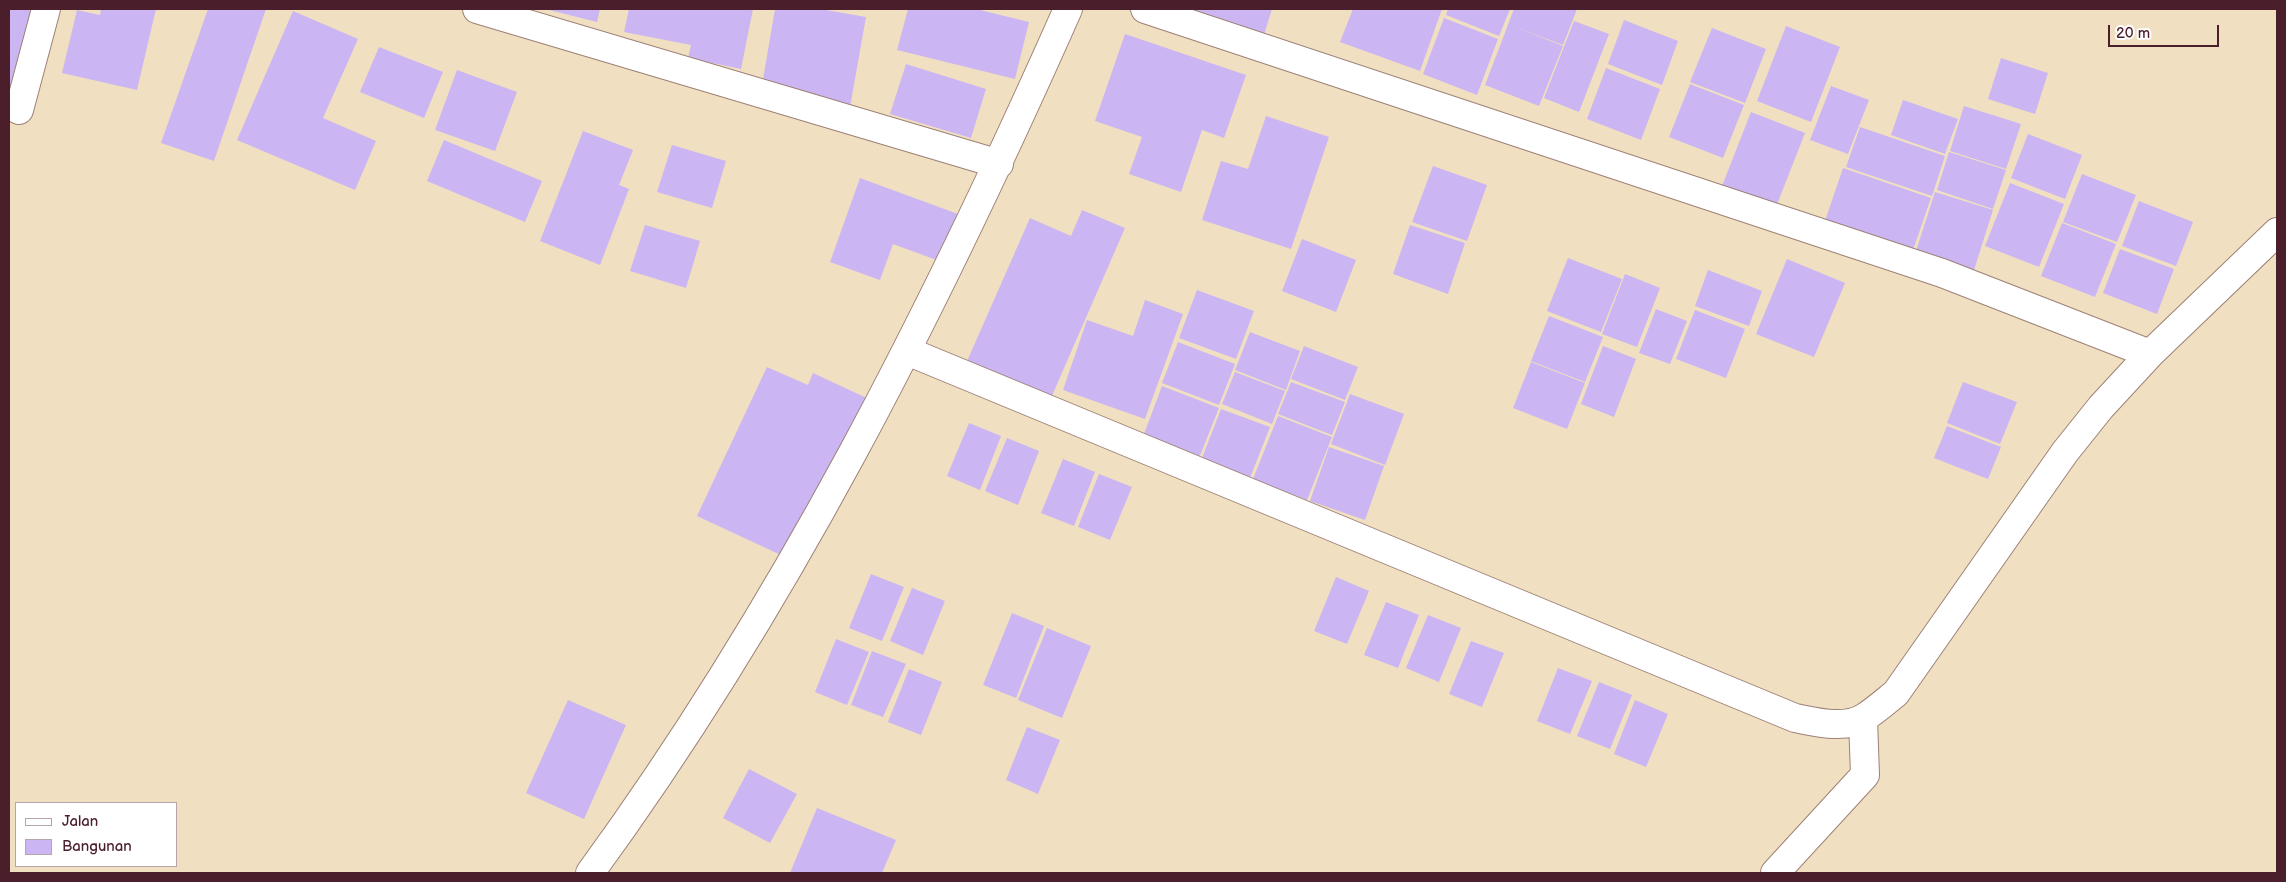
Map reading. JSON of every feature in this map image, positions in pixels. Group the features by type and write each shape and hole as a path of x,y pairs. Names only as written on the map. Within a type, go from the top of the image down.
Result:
{"street":[{"path":"19,110 46,9"},
{"path":"477,9 999,164"},
{"path":"590,873 643,801 737,653 814,525 907,351 999,164 1068,9"},
{"path":"1145,9 1942,273 2150,354"},
{"path":"907,351 1795,718 1826,724 1845,724 1863,719 1896,693 2065,452 2101,407 2150,354 2277,232"},
{"path":"1775,873 1865,775 1863,719"}],"building":[{"path":"9,9 40,9 9,122"},
{"path":"101,9 156,9 137,90 62,73 77,10 100,15"},
{"path":"208,9 266,9 214,161 161,143"},
{"path":"545,9 600,9 597,22"},
{"path":"629,9 753,9 741,69 688,58 691,45 624,32"},
{"path":"775,9 820,9 866,17 850,107 761,91"},
{"path":"908,9 976,9 1029,22 1015,79 897,50"},
{"path":"1171,9 1272,9 1263,38"},
{"path":"1353,9 1442,9 1420,71 1340,42"},
{"path":"1448,9 1510,9 1499,36 1446,15"},
{"path":"1514,9 1577,9 1563,45 1515,27 1563,46 1539,106 1485,85"},
{"path":"293,11 358,39 323,118 376,141 355,190 237,140"},
{"path":"1444,18 1498,39 1477,95 1423,74"},
{"path":"1624,20 1678,41 1662,85 1608,64"},
{"path":"1574,21 1609,34 1579,112 1544,98"},
{"path":"1786,26 1840,47 1811,122 1757,101"},
{"path":"1712,28 1766,49 1745,103 1690,82"},
{"path":"1125,34 1246,75 1224,138 1202,130 1181,192 1129,174 1142,137 1095,121"},
{"path":"379,47 443,72 424,118 360,92"},
{"path":"2001,58 2048,73 2035,114 1988,99"},
{"path":"906,64 986,89 971,138 890,114"},
{"path":"1606,68 1660,89 1641,140 1587,119"},
{"path":"457,70 517,92 495,151 435,130"},
{"path":"1690,84 1744,105 1723,158 1669,137"},
{"path":"1831,86 1869,100 1848,154 1810,140"},
{"path":"1903,100 1958,119 1945,154 1891,135"},
{"path":"1964,106 2021,124 2006,169 1950,151"},
{"path":"1751,112 1805,133 1776,207 1722,186"},
{"path":"1266,116 1329,137 1291,249 1202,220 1221,161 1248,169"},
{"path":"1860,127 1945,156 1932,196 1846,167"},
{"path":"583,131 633,150 619,185 629,189 600,265 540,241"},
{"path":"2028,134 2082,155 2065,199 2011,178"},
{"path":"444,140 542,181 525,222 427,181"},
{"path":"672,145 726,161 712,208 657,192"},
{"path":"1949,152 2006,170 1993,209 1937,190"},
{"path":"1433,166 1487,185 1467,241 1412,222"},
{"path":"1843,168 1931,198 1913,250 1825,221"},
{"path":"2082,174 2136,195 2117,242 2063,222"},
{"path":"860,178 958,214 942,262 893,244 880,280 830,262"},
{"path":"2010,183 2064,204 2039,267 1985,246"},
{"path":"1935,192 1993,210 1974,270 1916,251"},
{"path":"2139,201 2193,222 2176,266 2122,246"},
{"path":"1082,210 1125,228 1041,421 957,384 1030,218 1071,236"},
{"path":"2062,223 2116,244 2095,297 2041,276"},
{"path":"645,225 700,241 686,288 630,271"},
{"path":"1410,225 1465,243 1448,294 1393,274"},
{"path":"1302,239 1356,260 1336,312 1282,291"},
{"path":"2120,249 2174,269 2157,314 2103,293"},
{"path":"1568,258 1622,279 1601,332 1547,311"},
{"path":"1787,259 1845,283 1814,357 1756,334"},
{"path":"1708,270 1762,291 1749,326 1695,306"},
{"path":"1625,274 1660,288 1637,347 1602,334"},
{"path":"1197,290 1254,311 1236,359 1179,338"},
{"path":"1145,300 1183,314 1145,419 1063,390 1087,320 1133,336"},
{"path":"1656,309 1687,321 1670,364 1639,353"},
{"path":"1695,310 1745,329 1726,378 1676,359"},
{"path":"1549,316 1603,337 1585,382 1531,361"},
{"path":"1250,332 1300,351 1286,390 1235,370"},
{"path":"1178,342 1235,364 1219,405 1162,383"},
{"path":"1304,346 1358,367 1345,400 1291,379"},
{"path":"1603,346 1636,359 1614,417 1581,404"},
{"path":"1531,362 1585,383 1567,429 1513,408"},
{"path":"767,367 808,385 813,373 871,400 818,515 805,510 783,556 697,516"},
{"path":"1235,372 1285,391 1272,424 1222,404"},
{"path":"1291,382 1345,402 1332,435 1278,414"},
{"path":"1963,382 2017,402 2000,444 1947,423"},
{"path":"1162,386 1219,408 1197,463 1141,442"},
{"path":"1350,394 1404,414 1385,465 1331,444"},
{"path":"1221,409 1270,427 1250,478 1202,458"},
{"path":"1278,416 1332,437 1307,500 1253,479"},
{"path":"969,423 1001,436 980,490 947,476"},
{"path":"1947,426 2001,447 1988,479 1934,458"},
{"path":"1007,438 1039,451 1018,505 985,491"},
{"path":"1329,447 1384,466 1365,520 1310,501"},
{"path":"1063,459 1095,472 1074,526 1041,513"},
{"path":"1099,474 1132,487 1110,540 1078,527"},
{"path":"871,574 904,587 882,641 849,628"},
{"path":"1336,577 1369,591 1347,644 1314,631"},
{"path":"912,588 945,601 923,655 890,641"},
{"path":"1386,602 1419,615 1398,668 1364,655"},
{"path":"1012,613 1044,626 1016,698 983,685"},
{"path":"1428,615 1461,628 1439,682 1406,668"},
{"path":"1047,628 1091,646 1062,718 1018,700"},
{"path":"836,639 869,652 847,705 815,692"},
{"path":"1471,641 1504,653 1482,707 1449,694"},
{"path":"872,651 906,664 883,717 851,705"},
{"path":"1558,668 1592,681 1570,734 1537,721"},
{"path":"909,669 942,682 921,735 888,722"},
{"path":"1599,682 1632,695 1610,749 1577,736"},
{"path":"568,700 626,725 584,819 526,793"},
{"path":"1635,700 1668,714 1646,767 1614,754"},
{"path":"1027,727 1060,740 1038,794 1006,780"},
{"path":"749,769 797,794 770,843 723,818"},
{"path":"817,808 896,840 882,873 790,873"}]}
